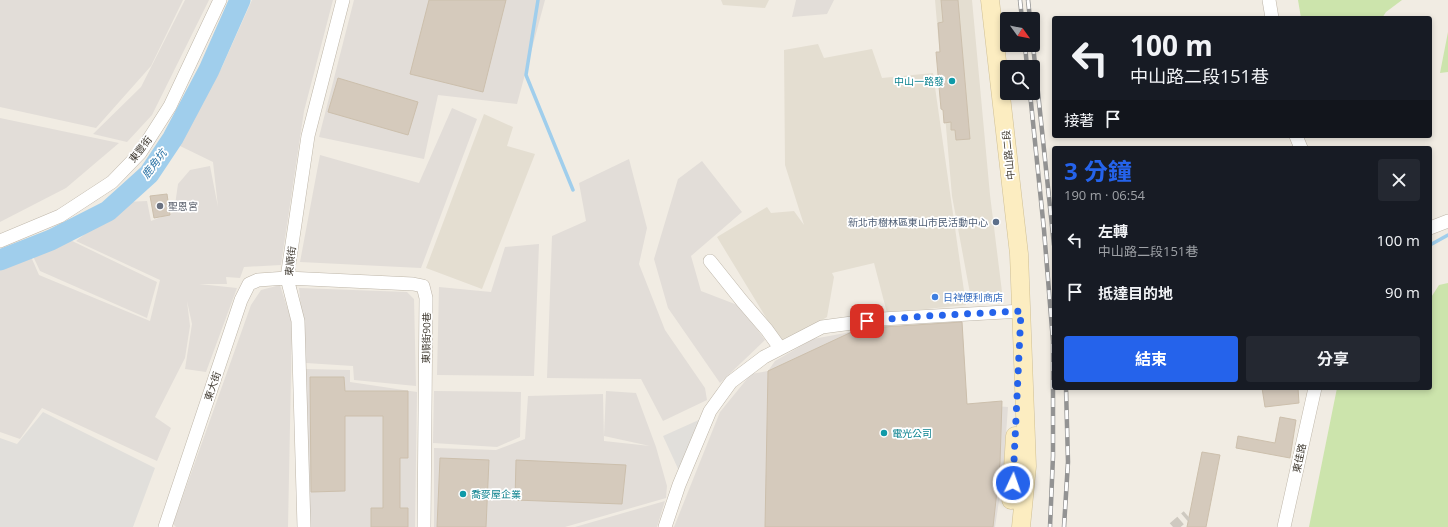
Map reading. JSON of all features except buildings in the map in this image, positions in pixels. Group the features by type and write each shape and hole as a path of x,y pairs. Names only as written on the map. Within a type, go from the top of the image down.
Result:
{"main road":[{"name":"中山路二段","path":"990,0 1019,254 1027,466 1021,527"},
{"name":"中山路二段","path":"1008,527 1013,483 1021,311"}],"street":[{"name":"東豐街","path":"0,241 60,216 112,182 140,153 170,106 220,0"},
{"name":"東順街","path":"304,527 298,322 287,278 308,136 343,0"},
{"path":"1269,0 1272,16"},
{"path":"1432,227 1448,221"},
{"path":"710,261 780,348"},
{"name":"東大街","path":"165,527 241,300 249,284 258,280 287,278"},
{"name":"東順街90巷","path":"287,278 413,284 423,286 426,298 424,527"},
{"path":"665,527 678,485 710,411 731,382 764,357 822,327 882,319 1021,311"},
{"name":"東佳路","path":"1284,527 1314,390"}],"shaded area":[{"path":"0,0 183,0 151,66 96,128 0,107"},
{"path":"185,0 209,0 152,115 127,142 93,134 141,87"},
{"path":"252,0 333,0 304,111 281,265 244,267 240,278 226,277 227,284 199,284 237,288 206,372 185,369 192,324 187,301 190,326 185,358 155,417 171,428 157,461 42,408 20,439 0,432 0,263 29,252 39,275 150,321 160,280 76,241 126,202 147,201 151,221 174,212 178,184 190,170 210,166 218,207 213,162 178,145 222,67"},
{"path":"354,0 545,0 517,104 438,95 424,159 319,137"},
{"path":"721,0 769,0 765,8 723,5"},
{"path":"796,0 834,0 827,14 792,17"},
{"path":"935,0 972,0 990,195 1003,300 972,304 952,196"},
{"path":"818,44 824,58 872,49 882,78 933,73 966,305 887,313 874,263 832,273 834,277 827,317 782,344 717,237 767,207 771,213 794,211 804,225 785,165 784,50"},
{"path":"452,108 477,119 421,268 300,262 320,155 419,183"},
{"path":"484,114 513,127 507,146 535,154 482,289 426,268"},
{"path":"0,118 119,143 66,188 0,222"},
{"path":"629,159 647,228 639,264 665,330 705,388 707,400 663,421 641,379 547,378 552,236 586,221 579,183"},
{"path":"702,161 742,212 691,256 701,291 740,306 765,340 720,383 668,308 654,259 678,179"},
{"path":"66,238 157,282 147,318 40,271 31,252"},
{"path":"539,244 534,376 437,375 439,287 491,292 505,247"},
{"path":"280,285 292,323 288,527 176,527 173,524 251,305 261,290"},
{"path":"299,288 407,292 414,299 416,386 354,380 353,366 306,363"},
{"name":"電光公司","path":"962,321 967,404 1008,407 1003,475 995,527 674,527 720,412 751,374 768,371 775,361 813,339 872,328"},
{"path":"304,369 350,370 350,382 417,392 415,527 310,527"},
{"path":"434,391 521,392 520,437 497,447 433,443"},
{"path":"606,391 636,393 656,447 667,486 666,498 565,527 434,527 434,448 496,450 525,439 528,396 603,394 604,441 650,446 604,436"},
{"path":"43,412 155,468 133,527 0,527 0,438 17,444"},
{"path":"701,419 680,473 663,436"},
{"path":"665,501 657,527 575,527"}],"green space":[{"path":"1298,0 1402,0 1386,12 1383,16 1301,16"},
{"path":"1448,32 1448,72 1440,73"},
{"path":"1448,283 1448,527 1309,527 1337,390 1432,390 1432,296 1439,285"}],"waterway":[{"name":"鹿角坑","path":"0,260 51,240 108,211 149,174 173,138 209,70 240,0"},
{"path":"538,0 526,75 573,190"},
{"path":"1432,244 1448,235"}],"tunnel":[{"path":"1173,527 1187,515"}],"railway":[{"path":"1020,0 1021,12"},
{"path":"1028,0 1029,12"},
{"path":"1026,52 1026,60"},
{"path":"1034,52 1052,226"},
{"path":"1031,100 1052,329"},
{"path":"1050,527 1053,456 1053,390"},
{"path":"1064,527 1068,462 1066,390"}],"place":[{"name":"中山一路發","path":"952,81"},
{"name":"聖恩宮","path":"160,206"},
{"name":"新北市樹林區東山市民活動中心","path":"996,222"},
{"name":"日祥便利商店","path":"935,297"},
{"name":"電光公司","path":"884,433"},
{"name":"喬麥屋企業","path":"463,494"}],"route":[{"path":"867,321 1021,311 1013,483"}]}
